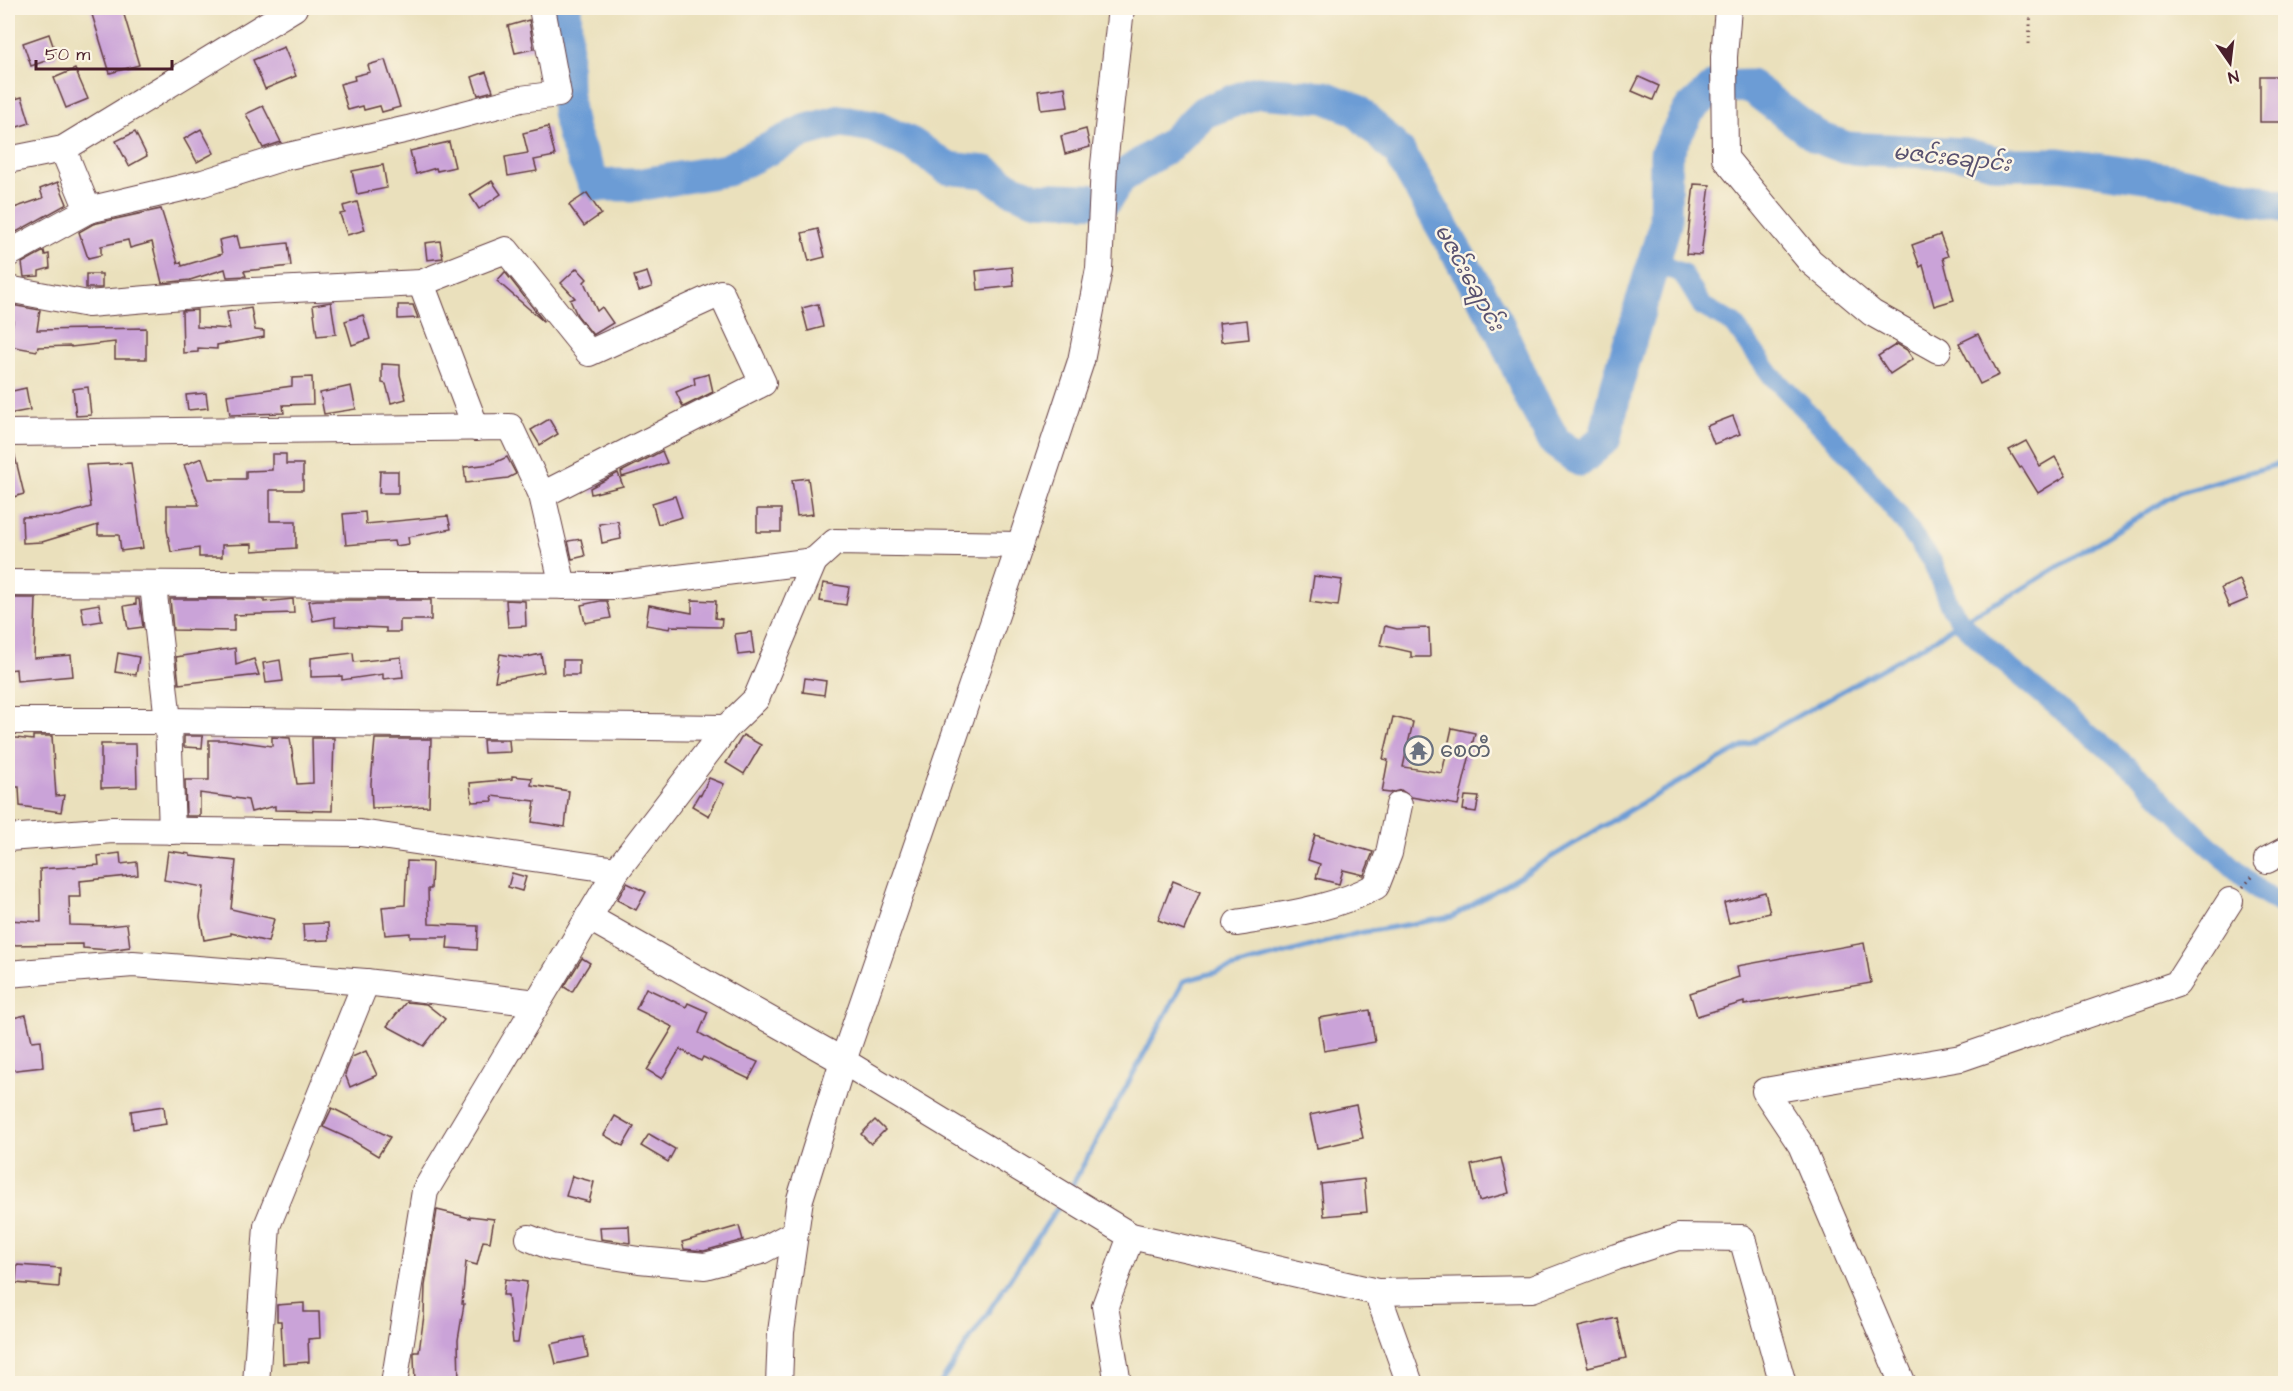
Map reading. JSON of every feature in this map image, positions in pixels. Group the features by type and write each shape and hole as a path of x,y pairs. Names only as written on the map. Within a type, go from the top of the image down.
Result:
{"street":[{"path":"8,160 63,149 294,8"},
{"path":"8,254 88,210 203,183 284,157 408,129 521,99 558,94 542,8"},
{"path":"779,1383 781,1332 800,1199 843,1060 1081,361 1099,269 1104,165 1121,8"},
{"path":"1728,8 1724,57 1725,158 1810,261 1872,312 1938,350"},
{"path":"63,149 88,210"},
{"path":"8,289 88,304 230,292 421,283 506,250 589,353 721,293 763,383 542,495"},
{"path":"421,283 476,428"},
{"path":"8,433 510,427 542,495 563,586"},
{"path":"394,1383 425,1191 617,870 726,728 756,699 814,561 835,542 1020,545"},
{"path":"8,583 614,586 814,561"},
{"path":"153,585 168,721 172,831"},
{"path":"8,721 726,728"},
{"path":"1237,923 1303,912 1366,892 1376,886 1389,853 1400,805"},
{"path":"8,838 113,830 360,833 617,870"},
{"path":"1903,1383 1801,1145 1765,1091 1961,1058 2177,984 2230,901"},
{"path":"588,917 843,1060 1131,1236 1377,1292 1532,1288 1678,1237 1742,1238 1783,1383"},
{"path":"8,974 133,964 366,982 537,1003"},
{"path":"256,1383 267,1226 366,982"},
{"path":"529,1238 563,1248 639,1260 705,1266 761,1251 795,1233"},
{"path":"1118,1383 1104,1306 1131,1236"},
{"path":"1377,1292 1410,1383"}],"path":[{"path":"2029,44 2031,8"},
{"path":"2230,901 2276,855"}],"building":[{"path":"90,8 122,8 139,65 110,73"},
{"path":"529,20 534,49 515,53 508,26"},
{"path":"49,34 57,57 31,66 23,43"},
{"path":"284,47 296,76 265,89 253,60"},
{"path":"385,60 400,107 382,112 380,106 364,110 363,106 348,110 340,84 355,80 354,76 370,72 368,65"},
{"path":"75,69 88,99 66,108 54,78"},
{"path":"486,72 493,91 478,95 472,77"},
{"path":"2260,76 2286,76 2286,122 2260,122"},
{"path":"1639,77 1659,86 1653,100 1632,91"},
{"path":"1065,87 1068,107 1041,110 1038,91"},
{"path":"22,97 30,123 11,129 8,101"},
{"path":"263,106 281,142 263,148 246,114"},
{"path":"548,127 555,156 534,160 537,171 508,176 505,157 528,153 523,133"},
{"path":"201,129 214,153 197,162 184,139"},
{"path":"1086,129 1090,147 1065,154 1061,136"},
{"path":"135,132 147,156 129,166 116,141"},
{"path":"449,142 455,167 437,171 436,168 416,174 410,151"},
{"path":"383,165 387,188 357,194 352,171"},
{"path":"492,181 501,194 479,209 470,195"},
{"path":"58,182 67,204 11,235 8,226 8,210 43,198 40,189"},
{"path":"1694,184 1710,185 1701,255 1686,254"},
{"path":"587,193 601,214 584,226 569,205"},
{"path":"357,202 365,230 347,235 340,214 345,213 343,206"},
{"path":"161,209 178,263 181,262 182,266 222,254 219,240 237,236 240,248 288,243 291,266 244,271 246,276 227,277 225,269 190,280 162,283 152,242 130,248 128,240 101,246 101,255 88,258 79,232 93,224"},
{"path":"818,229 825,257 809,261 802,233"},
{"path":"1940,235 1948,256 1943,258 1954,300 1934,306 1923,265 1920,267 1912,245"},
{"path":"440,241 443,258 427,260 425,243"},
{"path":"44,251 45,255 49,254 50,268 39,271 39,276 24,277 22,263"},
{"path":"1012,267 1014,286 978,290 976,271"},
{"path":"577,268 587,279 584,282 597,311 602,307 613,323 593,335 577,315 570,300 575,298 561,283"},
{"path":"505,272 544,322 497,281"},
{"path":"647,272 652,287 639,291 634,276"},
{"path":"86,274 102,274 102,288 86,288"},
{"path":"331,302 336,334 317,336 313,305"},
{"path":"818,304 823,327 808,331 802,308"},
{"path":"11,305 40,310 37,330 146,328 146,359 115,359 115,342 71,347 38,347 37,351 9,346 13,321 9,320"},
{"path":"398,305 413,305 418,318 398,319"},
{"path":"251,308 255,330 264,331 264,337 217,345 217,349 198,348 198,352 183,353 182,311 197,310 197,327 230,329 227,312"},
{"path":"363,315 370,339 352,345 345,321"},
{"path":"1247,320 1249,339 1221,342 1219,323"},
{"path":"1978,334 1999,375 1980,384 1959,343"},
{"path":"1897,344 1907,350 1913,359 1890,374 1878,356"},
{"path":"382,364 400,365 406,399 391,403 386,384 382,383"},
{"path":"709,374 713,392 683,407 676,392 695,384 694,378"},
{"path":"312,377 313,404 283,405 284,413 230,415 227,395 292,386 292,378"},
{"path":"351,386 356,409 324,414 320,393"},
{"path":"88,387 91,415 76,416 73,389"},
{"path":"26,388 30,410 8,414 8,392"},
{"path":"206,393 208,408 188,410 186,395"},
{"path":"1733,416 1740,434 1714,444 1707,426"},
{"path":"549,419 558,434 540,445 531,430"},
{"path":"2026,441 2040,466 2055,457 2066,476 2038,493 2009,450"},
{"path":"8,448 13,448 24,494 10,498 8,489"},
{"path":"662,451 667,463 622,477 621,472"},
{"path":"272,454 286,454 286,464 303,464 303,490 270,490 270,521 296,521 296,548 252,551 252,544 222,545 222,557 199,557 199,548 171,552 167,530 167,505 199,505 184,465 202,458 209,479 246,479 246,471 272,470"},
{"path":"507,457 516,474 508,478 466,483 464,467 492,464"},
{"path":"131,463 143,548 121,551 119,535 98,535 98,525 42,542 23,543 22,517 59,516 91,507 86,465"},
{"path":"380,471 398,471 398,493 379,493"},
{"path":"618,473 623,486 591,494 590,488"},
{"path":"808,478 813,514 797,516 792,480"},
{"path":"675,496 682,517 658,524 652,503"},
{"path":"757,509 781,509 781,532 757,532"},
{"path":"365,512 366,524 448,516 451,529 408,537 409,544 395,546 394,541 346,545 343,514"},
{"path":"618,521 621,539 602,543 599,524"},
{"path":"581,539 585,556 572,559 568,541"},
{"path":"1314,576 1342,580 1338,606 1310,602"},
{"path":"2240,580 2248,599 2229,607 2221,588"},
{"path":"823,583 849,587 846,605 820,601"},
{"path":"8,598 36,598 34,658 71,655 73,676 17,681 16,669 8,670"},
{"path":"136,599 139,599 143,627 128,629 124,606 136,604"},
{"path":"170,599 264,599 264,602 293,599 294,613 234,615 234,631 173,630"},
{"path":"431,600 431,620 400,620 400,632 386,632 386,628 335,626 335,617 313,621 309,601"},
{"path":"506,600 525,601 526,626 508,627"},
{"path":"692,600 716,601 715,618 722,619 721,627 671,626 670,629 646,625 649,605 692,613"},
{"path":"607,601 611,618 585,623 581,605"},
{"path":"99,604 102,621 84,624 81,607"},
{"path":"1385,626 1397,629 1429,628 1430,657 1411,657 1411,652 1380,645"},
{"path":"751,632 754,653 738,655 735,634"},
{"path":"235,648 236,665 254,659 259,675 179,684 176,657"},
{"path":"118,653 139,657 136,675 115,672"},
{"path":"353,653 354,662 401,657 403,677 383,679 383,674 342,680 342,676 311,677 311,658"},
{"path":"500,654 522,658 541,654 544,672 495,681"},
{"path":"280,660 283,681 266,683 263,663"},
{"path":"563,660 579,660 579,675 563,675"},
{"path":"805,678 826,681 824,695 803,692"},
{"path":"1393,717 1413,722 1403,767 1442,773 1452,728 1475,733 1458,805 1411,797 1401,790 1390,793 1382,792 1388,760 1383,759"},
{"path":"743,735 761,745 744,774 726,763"},
{"path":"33,736 52,736 56,796 64,795 61,812 20,806 19,787 8,787 8,737 33,740"},
{"path":"184,736 203,736 202,748 184,747"},
{"path":"272,737 290,738 297,784 313,783 312,738 334,738 332,811 275,810 275,806 251,812 248,800 200,793 200,816 186,816 185,780 209,780 209,740 229,740 272,746"},
{"path":"375,739 431,739 429,806 372,808 371,783"},
{"path":"483,740 509,740 510,752 484,753"},
{"path":"101,744 136,744 137,787 101,788"},
{"path":"512,776 532,778 531,785 569,791 565,827 532,822 535,801 492,796 493,801 472,802 470,783 512,779"},
{"path":"709,778 724,784 709,816 692,806 699,794 701,795"},
{"path":"1465,796 1479,797 1476,812 1463,810"},
{"path":"1315,835 1373,852 1364,875 1343,870 1339,884 1316,878 1320,864 1308,860"},
{"path":"168,851 236,861 231,909 274,919 268,942 231,933 231,935 204,940 200,917 204,887 164,880"},
{"path":"120,853 121,864 137,862 138,875 80,881 81,897 69,897 70,925 127,924 130,947 109,950 83,948 83,944 8,945 8,920 41,922 40,869 99,865 98,856"},
{"path":"407,861 432,862 431,889 428,889 429,924 478,926 477,950 447,948 448,937 410,937 410,933 385,935 382,907 405,905"},
{"path":"512,873 526,877 522,891 508,887"},
{"path":"1173,881 1200,892 1184,930 1158,920"},
{"path":"627,883 646,892 636,910 617,900"},
{"path":"1765,892 1770,913 1729,923 1724,903"},
{"path":"328,923 329,940 304,941 303,924"},
{"path":"1864,943 1871,983 1744,1005 1744,1002 1697,1016 1690,993 1739,977 1737,966"},
{"path":"582,958 590,963 572,992 564,987"},
{"path":"646,988 686,1007 688,1003 708,1012 699,1033 727,1049 758,1062 749,1079 703,1057 701,1061 680,1049 662,1079 647,1070 673,1027 636,1009"},
{"path":"406,1002 426,1004 445,1019 424,1046 387,1026"},
{"path":"1370,1010 1375,1042 1324,1051 1319,1018"},
{"path":"26,1015 32,1041 41,1040 43,1067 8,1071 8,1019"},
{"path":"366,1051 377,1075 350,1087 345,1074 352,1057"},
{"path":"1356,1105 1363,1138 1317,1148 1310,1115"},
{"path":"164,1106 166,1124 133,1129 131,1111"},
{"path":"332,1108 390,1137 378,1156 352,1140 323,1127"},
{"path":"615,1116 634,1127 623,1146 604,1135"},
{"path":"875,1120 885,1130 871,1144 861,1134"},
{"path":"649,1134 675,1149 668,1162 641,1146"},
{"path":"1501,1158 1509,1193 1479,1201 1471,1165"},
{"path":"572,1176 594,1182 589,1202 566,1196"},
{"path":"1364,1179 1367,1212 1324,1216 1321,1184"},
{"path":"437,1210 470,1218 470,1216 494,1219 490,1242 483,1241 477,1265 466,1262 462,1304 464,1304 458,1340 459,1383 415,1383 414,1352 419,1352 425,1286"},
{"path":"629,1226 630,1243 601,1239 600,1227"},
{"path":"739,1226 743,1240 704,1251 684,1249 682,1242"},
{"path":"17,1265 60,1268 59,1287 16,1283"},
{"path":"505,1279 527,1282 518,1343 513,1343 508,1295 503,1295"},
{"path":"304,1303 304,1312 319,1312 320,1338 308,1339 309,1362 283,1364 281,1321 277,1321 277,1305"},
{"path":"1617,1318 1626,1358 1588,1367 1578,1327"},
{"path":"584,1337 588,1357 556,1364 551,1344"}],"waterway":[{"name":"မဇင်းချောင်း","path":"565,8 566,87 569,118 575,140 595,185 637,185 727,170 804,131 841,121 873,126 912,144 947,168 986,172 1009,188 1034,198 1105,201 1120,178 1171,144 1204,112 1257,92 1325,97 1356,110 1399,152 1497,322 1533,402 1555,442 1580,460 1605,438 1617,385 1665,224 1666,154 1689,110 1715,87 1750,86 1817,137 1847,148 1965,154 2003,164 2060,164 2172,180 2286,207"},
{"path":"1654,263 1682,273 1702,306 1734,324 1771,375 1853,458 1933,563 1949,604 1960,621 1998,658 2142,778 2201,838 2257,889 2286,908"},
{"path":"1069,1191 1184,981 1359,933 1452,917 1633,808 1937,638 1960,621 2022,589 2179,492 2286,462"},
{"path":"940,1384 1062,1201"}],"place":[{"name":"စေတီ","path":"1419,750"}]}
